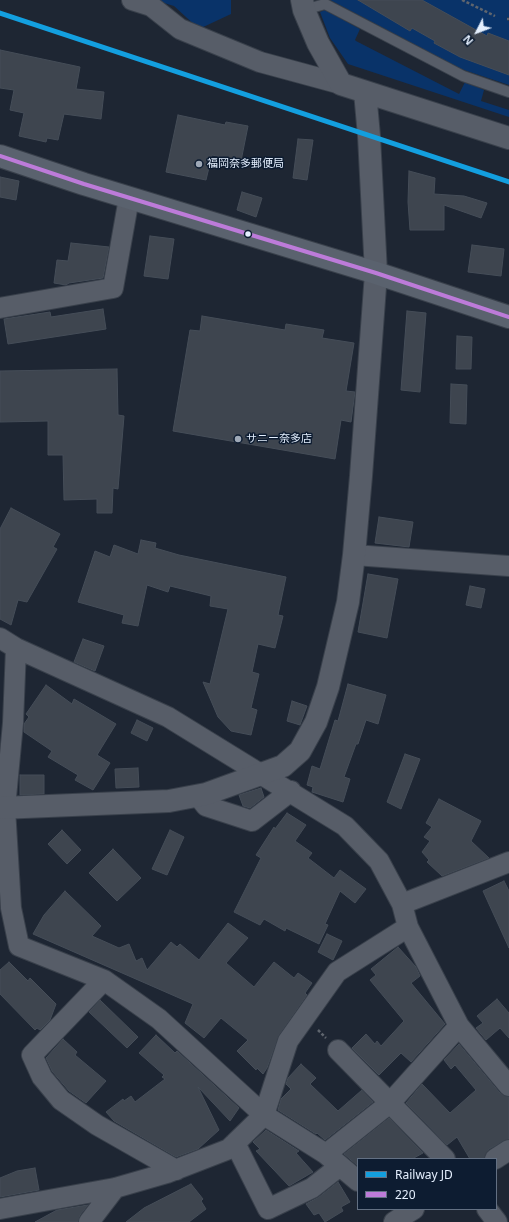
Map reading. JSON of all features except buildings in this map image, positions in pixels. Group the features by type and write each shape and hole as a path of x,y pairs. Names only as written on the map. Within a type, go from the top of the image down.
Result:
{"main road":[{"path":"0,156 129,198 376,273 509,317"}],"street":[{"path":"132,0 151,6 180,29 260,62 341,84 509,138"},
{"path":"303,5 318,43 341,84"},
{"path":"2,808 169,801 198,796 263,775 283,766 300,751 316,722 328,687 348,602 354,555 376,273 369,136 365,92"},
{"path":"0,308 113,288 129,198"},
{"path":"354,555 509,566"},
{"path":"20,946 11,908 2,808 13,723 8,643 168,717 346,826 379,861 402,904 408,927 459,1026 509,1086"},
{"path":"198,796 206,806 252,821 291,791"},
{"path":"402,904 509,862"},
{"path":"0,1209 115,1188 176,1170 229,1149 264,1115 288,1041 337,972 408,927"},
{"path":"0,929 20,946 104,980 159,1019 264,1115 333,1160 357,1180"},
{"path":"104,980 32,1055 42,1077 61,1100 97,1126 176,1170"},
{"path":"234,1143 268,1209 312,1188 333,1160 390,1103 459,1026"},
{"path":"338,1050 444,1158"},
{"path":"496,1158 509,1150"},
{"path":"89,1222 115,1188"},
{"path":"386,1210 393,1222 412,1210"},
{"path":"488,1210 497,1222"}],"lane":[{"path":"303,5 325,4 463,76 509,92"}],"path":[{"path":"462,0 496,16"},
{"path":"306,1016 338,1050"}],"shaded area":[{"path":"154,0 231,0 231,14 199,29 174,6"},
{"path":"330,0 509,0 509,18 507,17 507,20 509,21 509,85 461,69"},
{"path":"325,10 360,29 355,40 356,41 459,94 465,82 484,90 481,101 509,110 509,117 348,64 330,38 320,12"}],"rail line":[{"name":"JD","path":"0,13 509,182"}],"transit line":[{"name":"220","path":"0,156 84,184 376,273 509,317"}],"place":[{"name":"福岡奈多郵便局","path":"199,164"},
{"name":"サニー奈多店","path":"238,439"}]}
